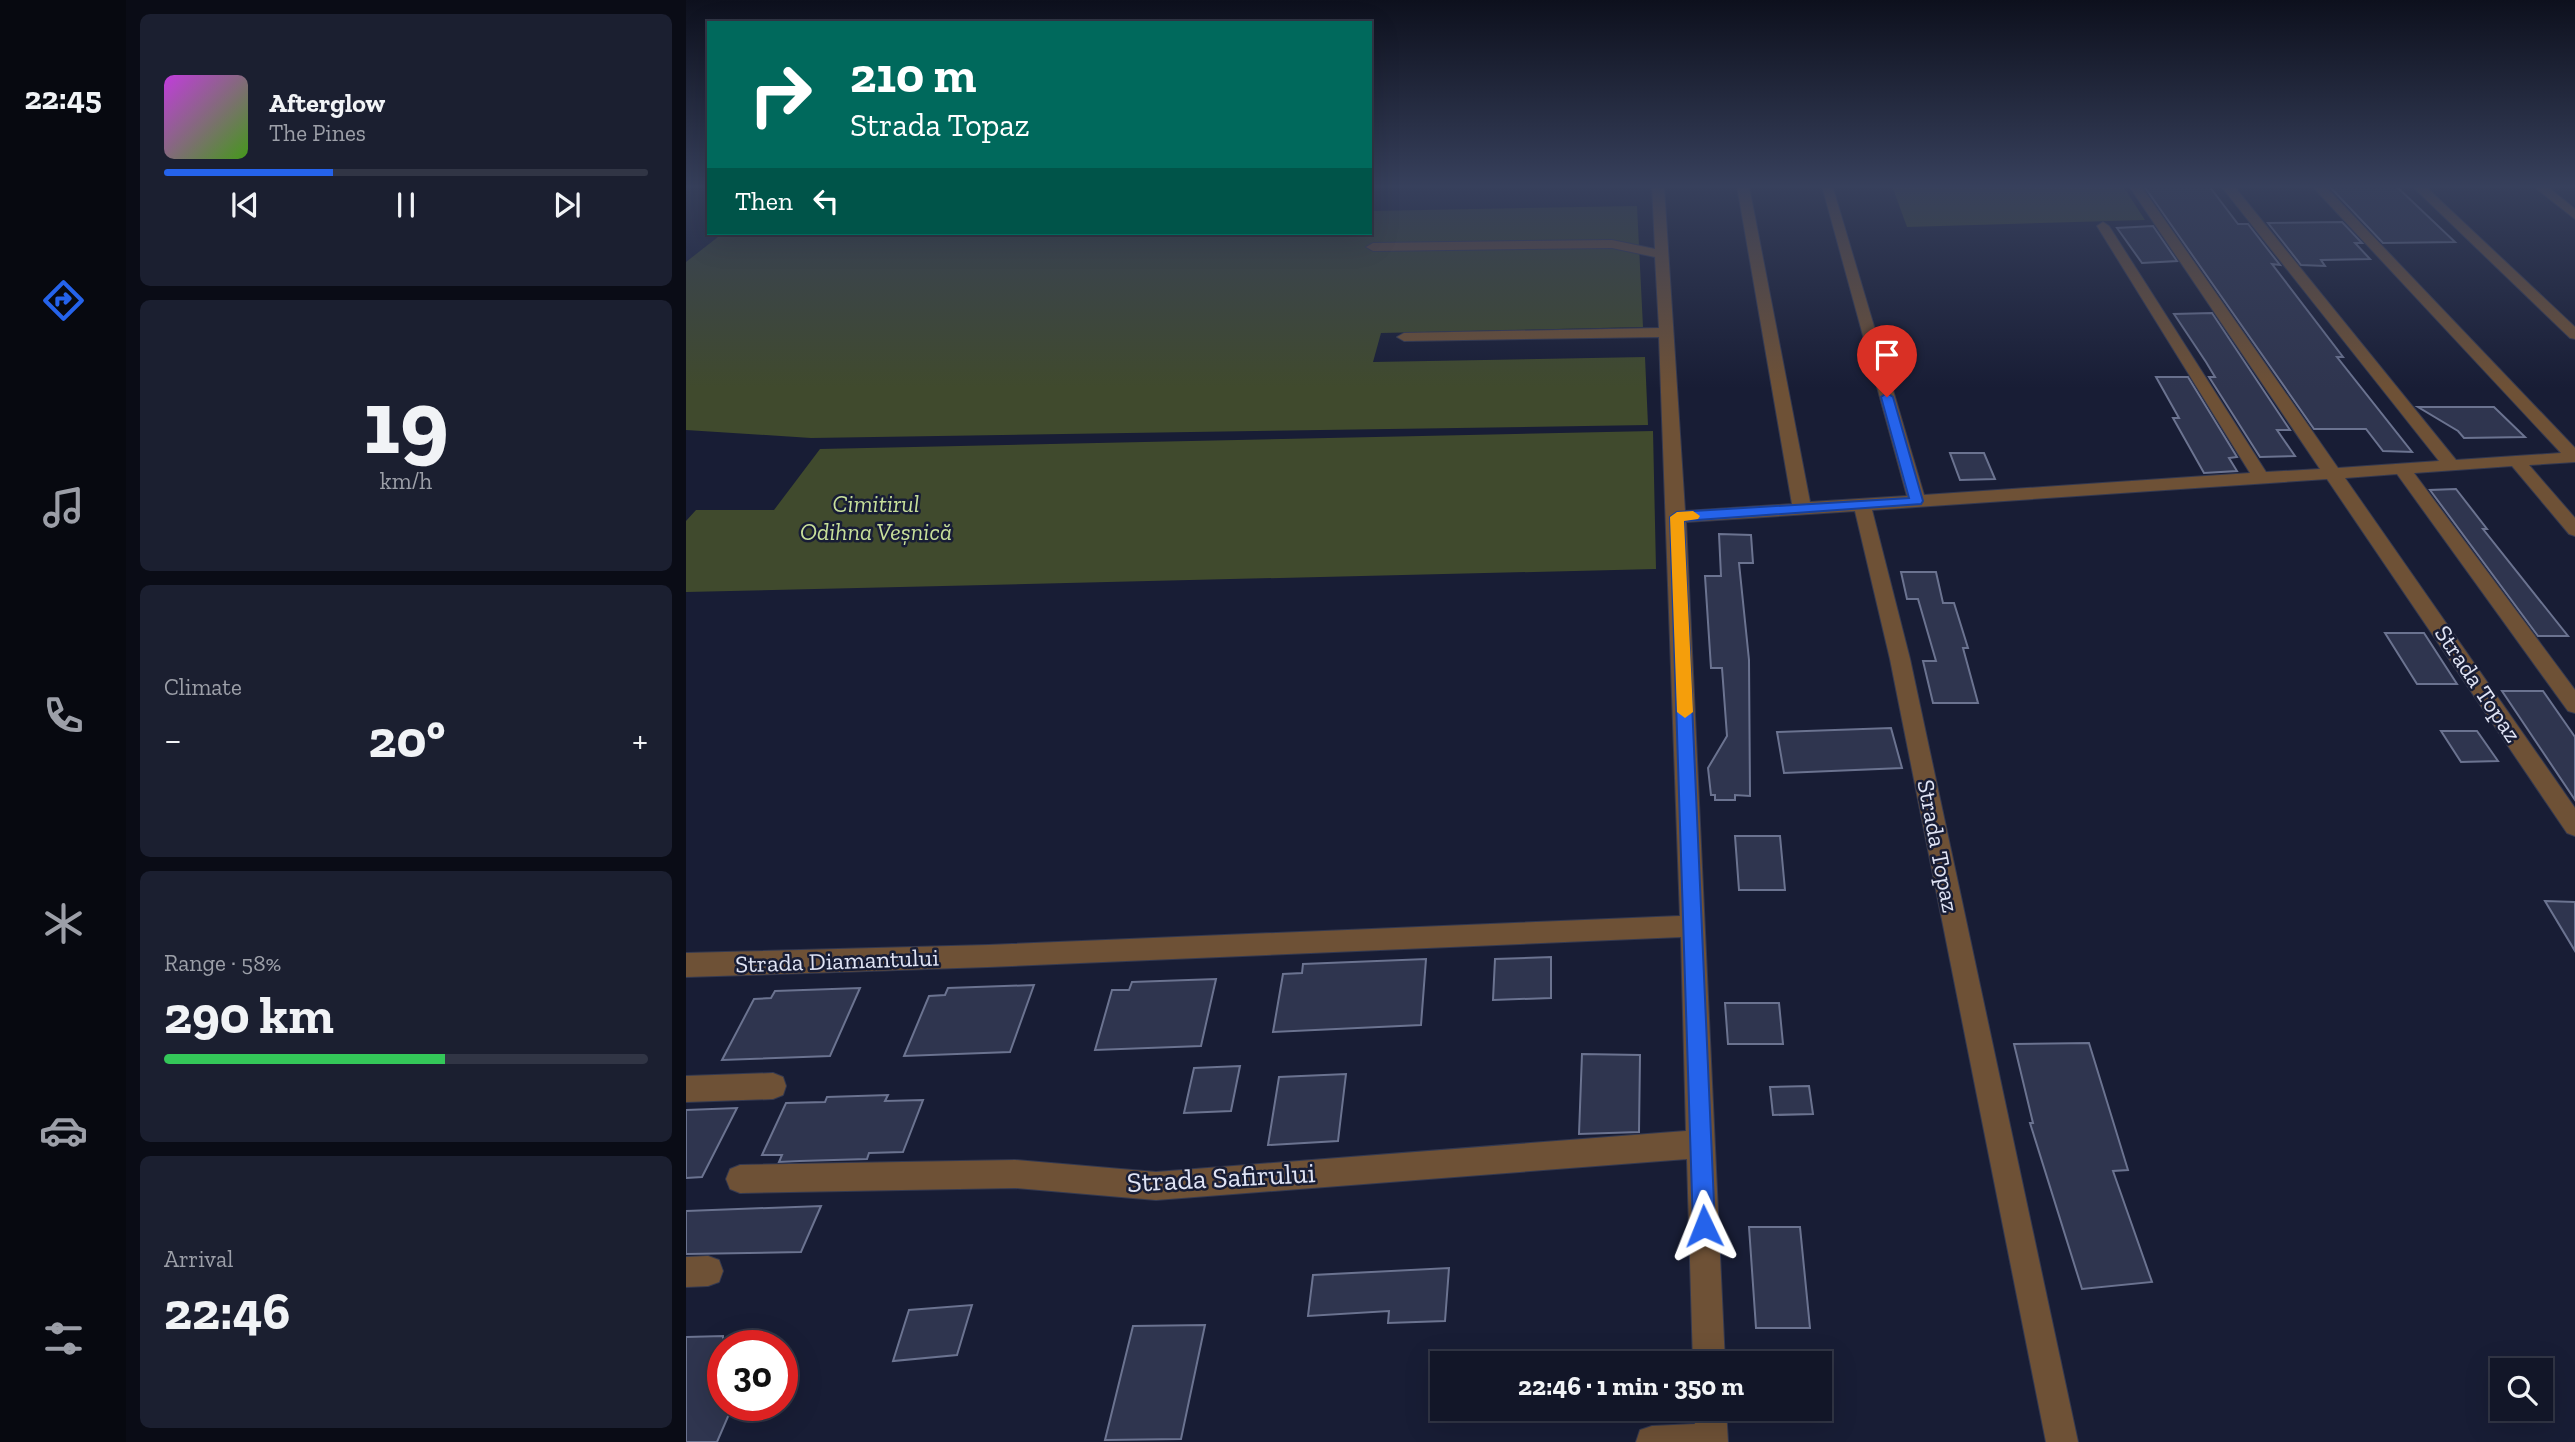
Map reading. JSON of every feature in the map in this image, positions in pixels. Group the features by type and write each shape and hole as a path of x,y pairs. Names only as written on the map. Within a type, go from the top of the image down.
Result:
{"street":[{"path":"1658,253 1662,254 1677,517 1709,1351"},
{"path":"1755,253 1802,509"},
{"path":"1846,253 1917,501"},
{"path":"2120,253 2261,478"},
{"name":"Strada Topaz","path":"2181,253 2575,826"},
{"path":"2281,253 2451,465"},
{"path":"2382,253 2574,457"},
{"path":"2489,253 2575,335"},
{"path":"1404,337 1665,332"},
{"path":"1677,517 2574,457"},
{"path":"2517,462 2575,530"},
{"path":"2401,468 2575,705"},
{"name":"Strada Topaz","path":"1862,505 1900,659 2062,1442"},
{"name":"Strada Diamantului","path":"686,965 988,956 1693,926"},
{"path":"686,1089 773,1086"},
{"name":"Strada Safirului","path":"740,1179 1015,1174 1156,1186 1700,1144"},
{"path":"1652,1442 1711,1430"}],"green space":[{"path":"697,253 1639,253 1643,327 1381,333 1373,362 1645,357 1648,425 811,438 686,430 686,262"},
{"name":"Cimitirul Odihna Veșnică","path":"1653,431 1656,569 686,592 686,521 696,510 774,510 820,449"}],"building":[{"path":"2135,253 2172,253 2177,261 2142,263"},
{"path":"2191,253 2271,253 2280,265 2272,264 2343,357 2337,357 2412,452 2383,451 2366,429 2314,429"},
{"path":"2292,253 2365,253 2370,259 2321,260 2325,266 2301,265"},
{"path":"2212,313 2290,430 2277,430 2295,456 2260,457 2209,377 2215,377 2206,362 2174,314"},
{"path":"2156,377 2188,377 2237,457 2229,458 2237,471 2204,473 2173,418 2179,418"},
{"path":"2418,407 2494,407 2525,437 2464,438 2458,431"},
{"path":"1950,453 1984,453 1995,479 1960,480"},
{"path":"2456,489 2487,529 2483,529 2568,636 2538,636 2430,490"},
{"path":"1719,534 1751,535 1753,563 1739,563 1749,660 1750,796 1735,795 1735,800 1715,800 1715,795 1711,795 1708,768 1727,736 1722,668 1711,668 1705,576 1721,576"},
{"path":"1901,572 1936,572 1943,603 1954,603 1968,648 1963,648 1978,703 1933,703 1923,661 1936,661 1918,599 1907,599"},
{"path":"2385,633 2424,633 2457,684 2417,684"},
{"path":"2502,691 2543,691 2575,737 2575,800"},
{"path":"1891,728 1902,768 1784,773 1777,732"},
{"path":"2441,731 2477,731 2498,761 2461,762"},
{"path":"1735,836 1780,836 1785,890 1739,890"},
{"path":"2545,901 2575,902 2575,951"},
{"path":"1551,957 1551,998 1493,1000 1495,959"},
{"path":"1426,959 1421,1025 1273,1032 1283,974 1302,973 1303,964"},
{"path":"1216,979 1201,1046 1095,1050 1112,990 1129,990 1132,982"},
{"path":"1034,985 1010,1052 904,1056 929,996 945,995 948,988"},
{"path":"860,988 830,1056 722,1060 754,999 771,998 775,991"},
{"path":"1725,1003 1779,1003 1783,1044 1728,1044"},
{"path":"2089,1043 2128,1170 2113,1171 2152,1282 2082,1289 2030,1123 2033,1123 2014,1044"},
{"path":"1582,1054 1640,1055 1639,1132 1579,1134"},
{"path":"1240,1066 1231,1111 1184,1113 1194,1068"},
{"path":"1346,1074 1338,1141 1268,1145 1279,1077"},
{"path":"1809,1086 1813,1114 1773,1115 1770,1087"},
{"path":"888,1095 885,1101 923,1100 903,1152 869,1153 867,1159 779,1162 782,1155 762,1155 786,1103 825,1102 827,1097"},
{"path":"737,1108 702,1177 686,1178 686,1110"},
{"path":"821,1206 801,1252 686,1254 686,1211"},
{"path":"1749,1227 1800,1227 1810,1328 1756,1328"},
{"path":"1449,1268 1445,1321 1388,1323 1389,1311 1308,1316 1313,1275"},
{"path":"972,1305 957,1355 893,1361 909,1310"},
{"path":"1205,1325 1181,1439 1105,1440 1133,1326"},
{"path":"707,1336 707,1421 726,1421 717,1442 686,1442 686,1337"}],"slow traffic":[{"path":"1685,712 1677,517 1693,516"}],"route":[{"path":"1704,1226 1677,517 1917,501 1887,397"}]}
